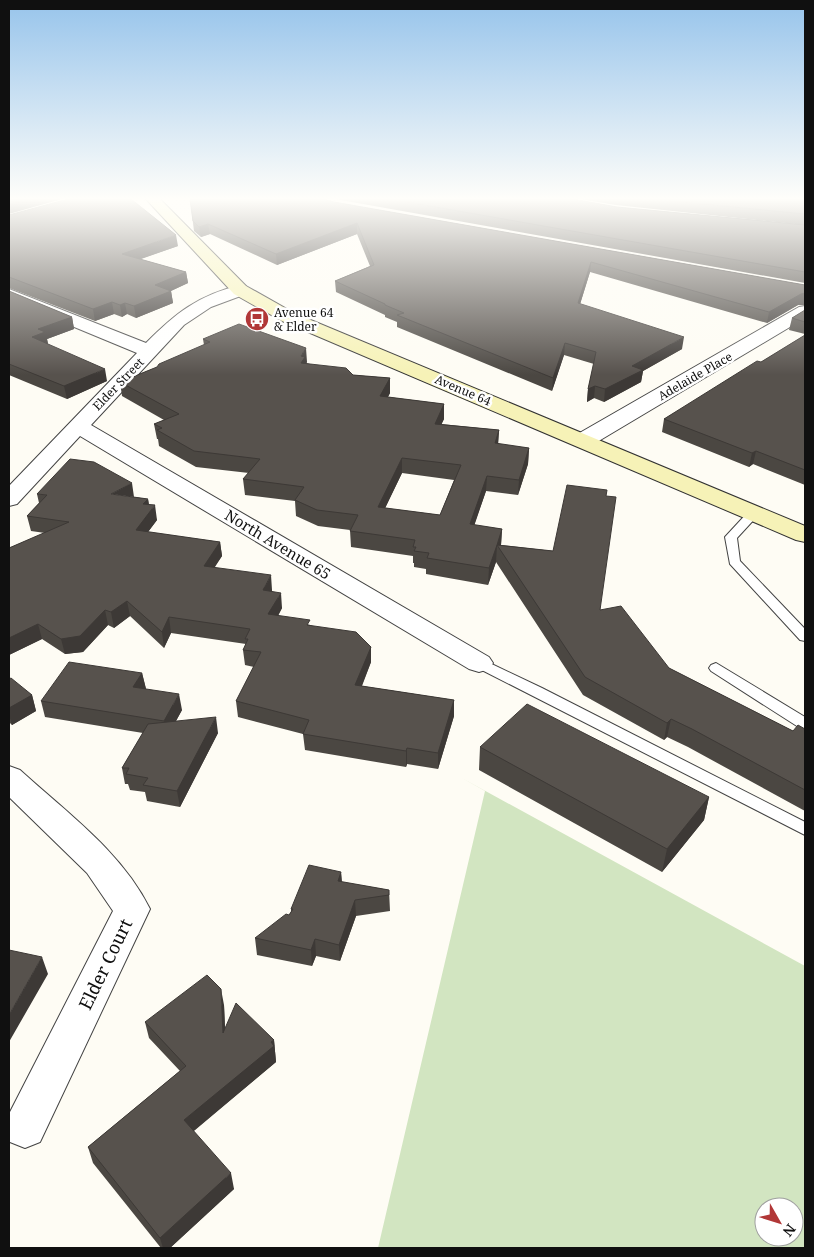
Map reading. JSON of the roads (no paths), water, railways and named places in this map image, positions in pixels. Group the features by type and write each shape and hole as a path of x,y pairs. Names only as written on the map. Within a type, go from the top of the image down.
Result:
{"street":[{"name":"Avenue 64","path":"209,258 240,290 288,317 584,440 805,535"},
{"name":"Elder Street","path":"9,499 178,321 205,303 240,290"},
{"path":"9,294 149,351"},
{"name":"Adelaide Place","path":"584,440 805,311"},
{"name":"North Avenue 65","path":"78,426 479,663"},
{"name":"Elder Court","path":"9,778 99,863 132,909 25,1127"}],"lane":[{"path":"754,513 731,537 734,561 805,637"},
{"path":"479,663 805,829"},
{"path":"716,668 805,724"}],"place":[{"name":"Avenue 64 & Elder","path":"257,319"}]}
